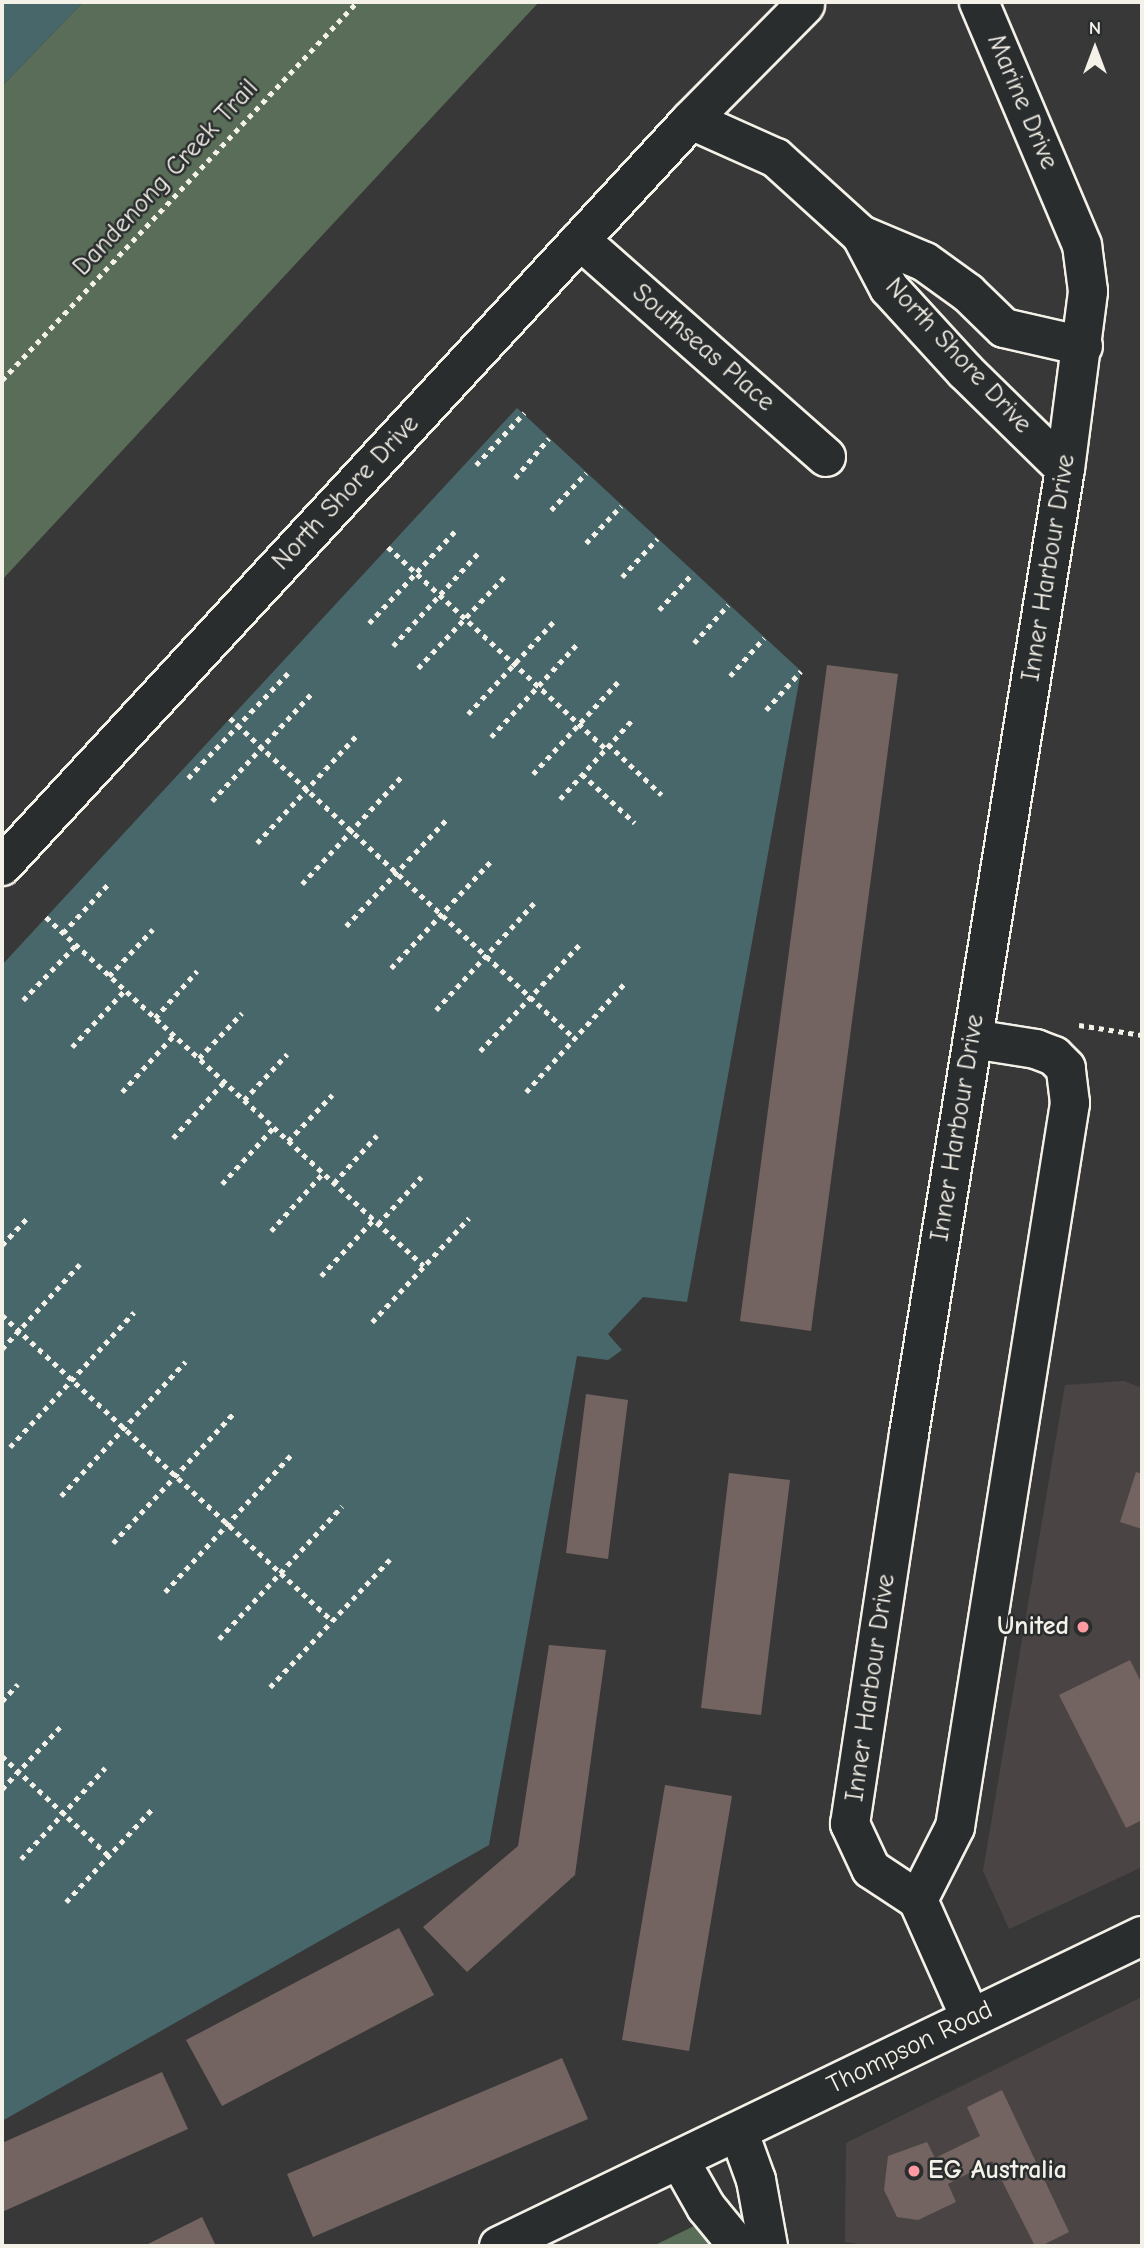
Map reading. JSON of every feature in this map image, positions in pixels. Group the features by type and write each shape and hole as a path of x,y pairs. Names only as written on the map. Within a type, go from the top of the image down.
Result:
{"street":[{"name":"Marine Drive","path":"979,2 1066,203"},
{"name":"North Shore Drive","path":"2,866 691,120 805,5"},
{"name":"North Shore Drive","path":"691,120 776,158 861,235 890,288 965,371 1065,469"},
{"name":"Inner Harbour Drive","path":"918,1900 872,1869 850,1824 911,1420 1083,346 1088,291 1082,245 1066,203"},
{"name":"North Shore Drive","path":"861,235 925,262 968,293 1004,328 1083,346"},
{"name":"Southseas Place","path":"580,240 826,457"},
{"path":"970,2017 918,1900 955,1827 1070,1103 1066,1068 1054,1056 1036,1049 973,1039"},
{"name":"Thompson Road","path":"499,2246 739,2133 970,2017 1142,1936"},
{"path":"739,2133 756,2180 768,2246"},
{"path":"680,2161 706,2207 738,2246"}],"path":[{"name":"Dandenong Creek Trail","path":"2,380 357,2"},
{"path":"476,465 524,413"},
{"path":"515,478 549,438"},
{"path":"551,510 586,473"},
{"path":"586,543 621,506"},
{"path":"369,623 455,531"},
{"path":"622,577 657,539"},
{"path":"388,547 579,724 662,795"},
{"path":"393,646 479,552"},
{"path":"659,610 693,573"},
{"path":"418,668 505,576"},
{"path":"694,643 729,605"},
{"path":"468,714 554,621"},
{"path":"730,676 764,638"},
{"path":"491,737 577,644"},
{"path":"766,710 801,671"},
{"path":"188,778 288,673"},
{"path":"533,774 618,682"},
{"path":"212,801 311,694"},
{"path":"230,718 575,1039"},
{"path":"560,799 634,718"},
{"path":"257,843 356,736"},
{"path":"582,774 635,823"},
{"path":"302,884 401,777"},
{"path":"346,926 446,820"},
{"path":"391,968 491,862"},
{"path":"63,933 110,882"},
{"path":"436,1010 534,903"},
{"path":"46,917 424,1266"},
{"path":"109,976 153,929"},
{"path":"480,1051 580,944"},
{"path":"23,1000 76,945"},
{"path":"155,1018 197,971"},
{"path":"526,1092 624,984"},
{"path":"72,1047 125,990"},
{"path":"199,1058 242,1013"},
{"path":"122,1092 174,1035"},
{"path":"244,1100 287,1054"},
{"path":"173,1138 224,1082"},
{"path":"288,1141 332,1095"},
{"path":"222,1184 274,1128"},
{"path":"334,1183 377,1135"},
{"path":"271,1231 323,1173"},
{"path":"378,1224 421,1177"},
{"path":"2,1245 29,1216"},
{"path":"372,1322 469,1218"},
{"path":"321,1276 373,1219"},
{"path":"2,1349 80,1265"},
{"path":"10,1447 134,1312"},
{"path":"2,1315 332,1621"},
{"path":"61,1496 185,1362"},
{"path":"113,1544 233,1415"},
{"path":"165,1592 293,1453"},
{"path":"219,1639 342,1506"},
{"path":"270,1687 390,1559"},
{"path":"2,1701 18,1684"},
{"path":"2,1789 61,1726"},
{"path":"2,1756 108,1854"},
{"path":"21,1859 105,1768"},
{"path":"66,1902 154,1807"}],"shaded area":[{"name":"United","path":"1124,1381 1142,1388 1142,1867 1009,1929 983,1871 1065,1385"},
{"path":"1142,1997 1142,2246 871,2246 845,2242 846,2143"}],"green space":[{"path":"83,2 539,2 2,580 2,86"},
{"path":"694,2226 702,2230 715,2246 653,2246"}],"water":[{"path":"2,2 83,2 2,86"},
{"path":"517,408 801,671 687,1302 643,1297 608,1334 622,1350 608,1360 577,1356 489,1845 2,2121 2,965"}],"building":[{"path":"827,665 898,674 811,1331 740,1321"},
{"path":"586,1394 628,1400 608,1559 566,1553"},
{"path":"1136,1472 1142,1474 1142,1529 1120,1522"},
{"path":"729,1473 790,1480 761,1715 701,1708"},
{"path":"549,1645 606,1650 575,1875 467,1972 423,1927 518,1846"},
{"path":"1130,1660 1142,1684 1142,1820 1126,1828 1059,1695"},
{"path":"665,1785 732,1796 689,2051 622,2040"},
{"path":"399,1928 434,1995 222,2106 186,2040"},
{"path":"562,2058 588,2119 313,2237 287,2174"},
{"path":"162,2072 188,2129 2,2212 2,2143"},
{"path":"1002,2090 1069,2232 1041,2246 1035,2246 992,2161 948,2184 956,2202 918,2220 897,2217 884,2190 888,2156 927,2142 935,2158 980,2136 967,2107"},
{"path":"202,2217 216,2246 144,2246"}],"place":[{"name":"United","path":"1083,1627"},
{"name":"EG Australia","path":"914,2171"}]}
